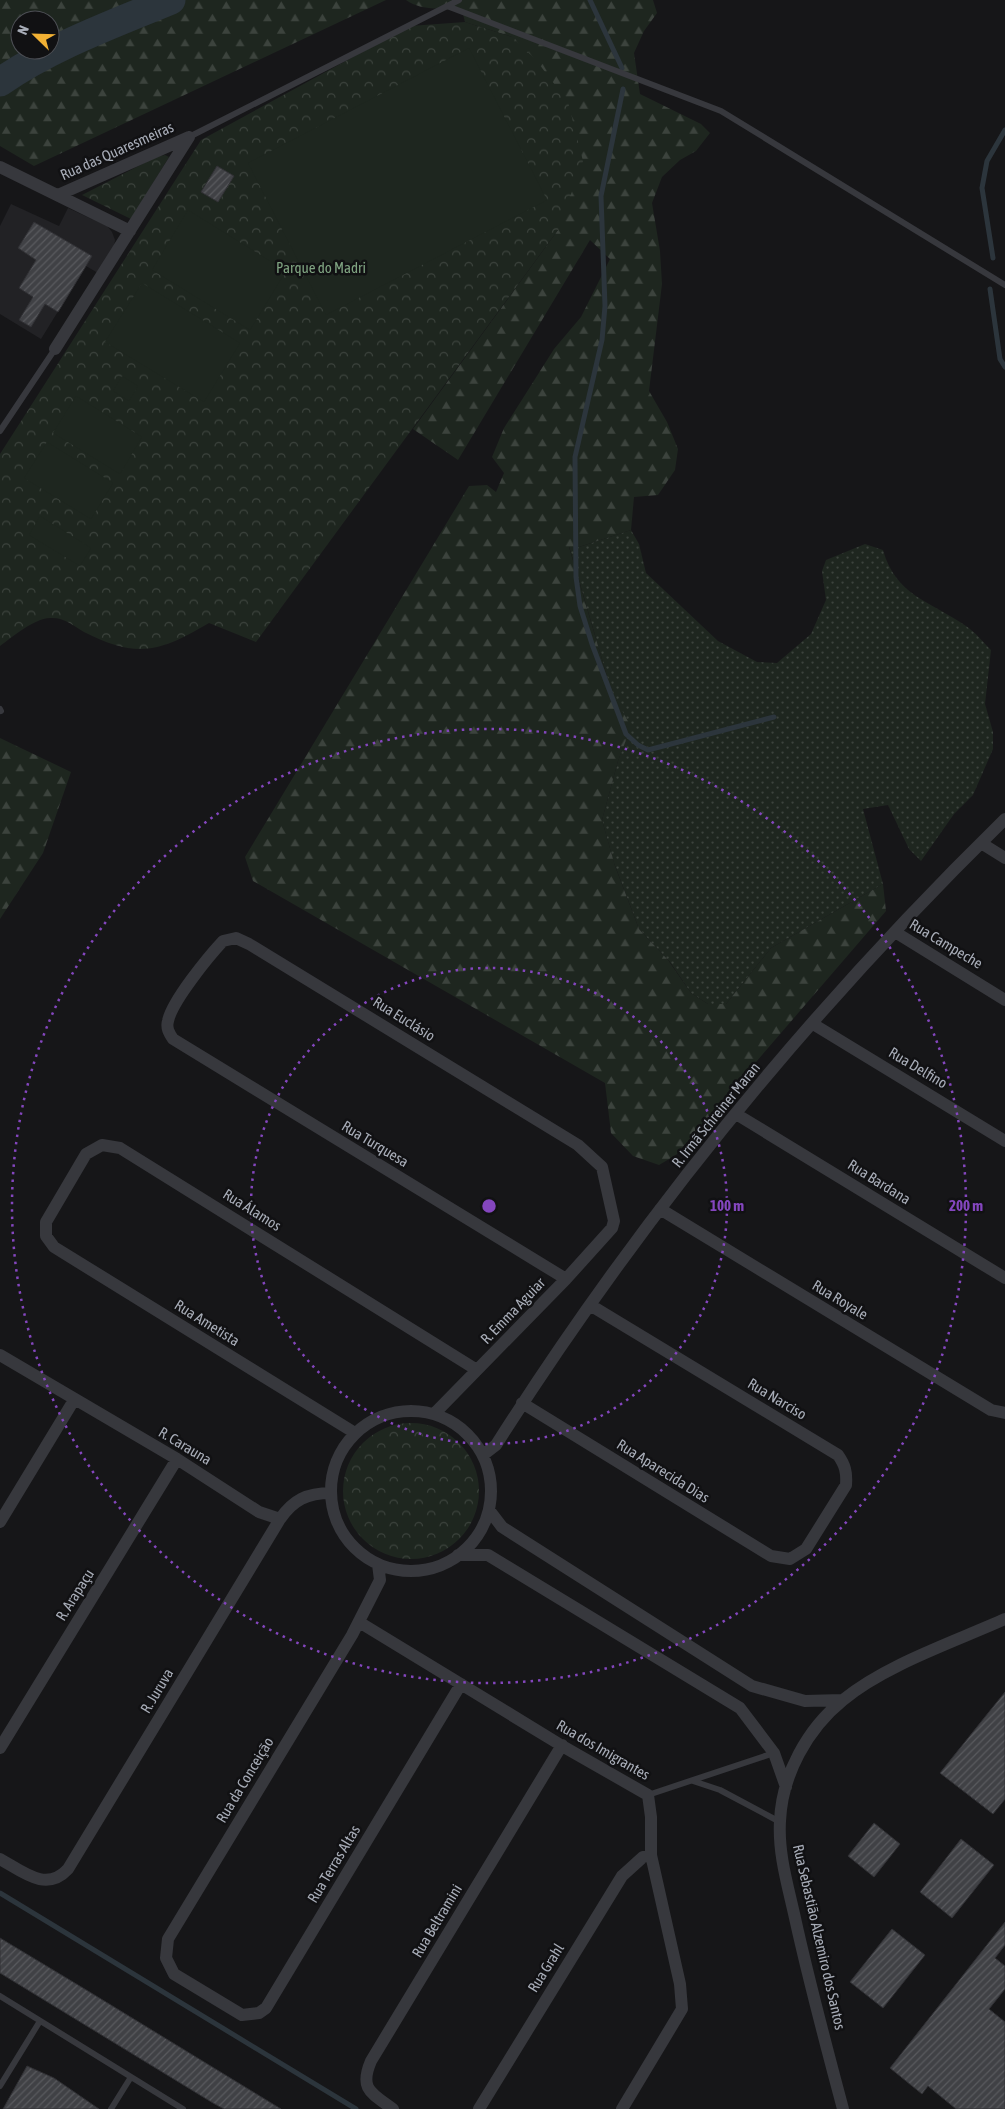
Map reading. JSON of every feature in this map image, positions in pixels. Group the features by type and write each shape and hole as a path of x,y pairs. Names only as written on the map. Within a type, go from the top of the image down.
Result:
{"street":[{"name":"Rua das Quaresmeiras","path":"58,195 189,137"},
{"path":"55,349 189,137"},
{"name":"Rua das Quaresmeiras","path":"0,167 130,231"},
{"name":"R. Irmã Schreiner Maran","path":"483,1455 496,1445 522,1403 590,1304 660,1209 736,1114 895,932 1005,819"},
{"path":"981,843 1005,858"},
{"name":"Rua Campeche","path":"895,932 1005,1000"},
{"name":"Rua Euclásio","path":"169,1033 167,1026 170,1014 202,964 222,940 236,938 249,944 578,1145 602,1167 614,1221 612,1228"},
{"name":"Rua Delfino","path":"813,1024 1005,1141"},
{"name":"Rua Turquesa","path":"169,1033 178,1043 566,1280"},
{"name":"Rua Bardana","path":"736,1114 1005,1278"},
{"name":"Rua Álamos","path":"46,1236 46,1222 86,1154 102,1145 120,1148 477,1370"},
{"name":"Rua Royale","path":"660,1209 991,1410 1005,1413"},
{"name":"R. Emma Aguiar","path":"434,1414 566,1280 612,1228"},
{"name":"Rua Ametista","path":"46,1236 54,1247 355,1433"},
{"name":"Rua Narciso","path":"590,1304 838,1454 847,1474 846,1485 806,1549 790,1558"},
{"name":"R. Carauna","path":"0,1355 177,1459 259,1512 280,1519"},
{"path":"0,1522 74,1400"},
{"name":"Rua Aparecida Dias","path":"522,1403 771,1556 790,1558"},
{"path":"418,1410 434,1414 456,1424 467,1433 483,1455 491,1482 489,1510 478,1535 458,1555 446,1563 419,1571 405,1571 378,1564 365,1557 344,1536 335,1515 331,1493 334,1467 339,1454 355,1433 377,1418 391,1413 418,1410"},
{"name":"R. Arapaçu","path":"0,1748 177,1459"},
{"name":"R. Juruva","path":"2,1860 37,1880 54,1880 68,1869 280,1519 289,1507 301,1498 316,1493 331,1493"},
{"path":"489,1510 502,1527 752,1686 805,1701 842,1700"},
{"path":"458,1555 488,1555 740,1708 774,1753 786,1787"},
{"name":"Rua da Conceição","path":"212,1997 174,1974 166,1958 168,1939 359,1622 380,1580 378,1564"},
{"name":"Rua Sebastião Alzemiro dos Santos","path":"843,2109 782,1858 780,1822 786,1787 794,1763 809,1736 825,1716 842,1700 861,1687 895,1669 1005,1619"},
{"name":"Rua dos Imigrantes","path":"359,1622 648,1795 651,1817 651,1855 680,1984 682,2009 622,2109"},
{"name":"Rua Terras Altas","path":"212,1997 242,2014 250,2016 266,2008 461,1684"},
{"name":"Rua Beltramini","path":"393,2109 372,2094 367,2086 365,2078 371,2060 562,1745"},
{"name":"Rua Grahl","path":"479,2109 622,1876 643,1857 651,1855"}],"lane":[{"path":"189,137 459,0"},
{"path":"447,6 721,111 1005,285"},
{"path":"0,431 55,349"},
{"path":"648,1795 774,1753"},
{"path":"693,1781 720,1790 780,1822"},
{"path":"0,1996 183,2109"},
{"path":"0,2086 40,2021"},
{"path":"111,2109 131,2076"}],"shaded area":[{"path":"11,204 59,226 68,208 107,226 115,240 114,248 98,273 86,266 41,339 0,314 0,226"}],"green space":[{"path":"0,0 386,0 34,166 0,146"},
{"path":"406,0 653,0 657,13 644,31 634,53 640,94 701,124 710,133 696,151 680,160 662,177 652,203 660,251 662,284 649,391 667,422 678,449 675,470 658,495 634,497 631,530 579,547 569,547 611,690 631,727 618,761 602,820 615,866 639,929 668,960 691,993 708,1004 726,1004 771,948 883,884 886,911 676,1155 659,1165 633,1156 611,1133 605,1083 253,881 245,857 469,486 487,485 496,492 504,473 492,457 504,428 554,349 581,317 610,259 590,240 458,460 413,429 558,230 512,37 465,22 463,14 456,11 427,8"},
{"name":"Parque do Madri","path":"465,22 512,37 536,60 568,102 583,161 558,230 256,642 209,623 192,633 162,646 134,649 103,641 64,620 50,618 37,621 0,646 0,454 201,140 410,26"},
{"path":"469,48 547,200 326,315 248,163"},
{"path":"165,155 169,157 131,219 82,195 156,157"},
{"path":"188,210 286,271 250,330 152,270"},
{"path":"142,283 240,343 204,402 105,342"},
{"path":"122,376 138,386 129,401 113,391"},
{"path":"76,396 142,437 120,474 53,433"},
{"path":"47,442 113,483 91,519 24,478"},
{"path":"40,516 91,548 80,566 29,535"},
{"path":"631,530 639,544 646,573 718,641 757,662 777,663 811,634 826,600 822,571 826,560 865,544 883,550 896,578 905,588 969,628 991,650 985,704 993,732 993,749 973,795 954,814 921,861 909,849 888,805 863,809 883,884 771,948 726,1004 708,1004 691,993 670,962 639,929 614,863 602,820 618,761 630,727 611,690 569,546 579,547"},
{"path":"0,738 71,772 43,853 0,919"},
{"path":"411,1423 437,1428 449,1434 459,1443 468,1453 474,1465 479,1491 474,1517 468,1529 459,1539 449,1548 437,1554 411,1559 385,1554 373,1548 363,1539 354,1529 348,1517 343,1491 348,1465 354,1453 363,1443 373,1434 385,1428"}],"building":[{"path":"217,166 234,176 218,202 201,192"},
{"path":"34,222 92,256 58,312 45,304 31,327 19,320 33,297 19,288 36,260 18,248"},
{"path":"1005,1692 1005,1799 993,1814 940,1773"},
{"path":"874,1823 900,1844 874,1877 848,1856"},
{"path":"961,1839 994,1865 952,1918 920,1892"},
{"path":"1005,1922 1005,1945 995,1958 1005,1966 1005,1989 989,2009 1005,2022 1005,2109 956,2109 928,2086 922,2094 890,2068"},
{"path":"892,1929 925,1955 883,2008 850,1982"},
{"path":"0,1938 281,2109 224,2109 213,2103 0,1973"},
{"path":"27,2066 54,2078 99,2109 3,2109"}],"waterway":[{"path":"0,82 41,57 105,27 171,0"},
{"path":"590,0 622,68"},
{"path":"623,89 601,196 605,306 602,340 575,457 576,577 580,606 592,644 626,734 638,745 648,750 774,717"},
{"path":"993,258 982,188 987,161 1005,130"},
{"path":"990,289 1000,359 1005,367"},
{"path":"0,1893 356,2109"}]}
